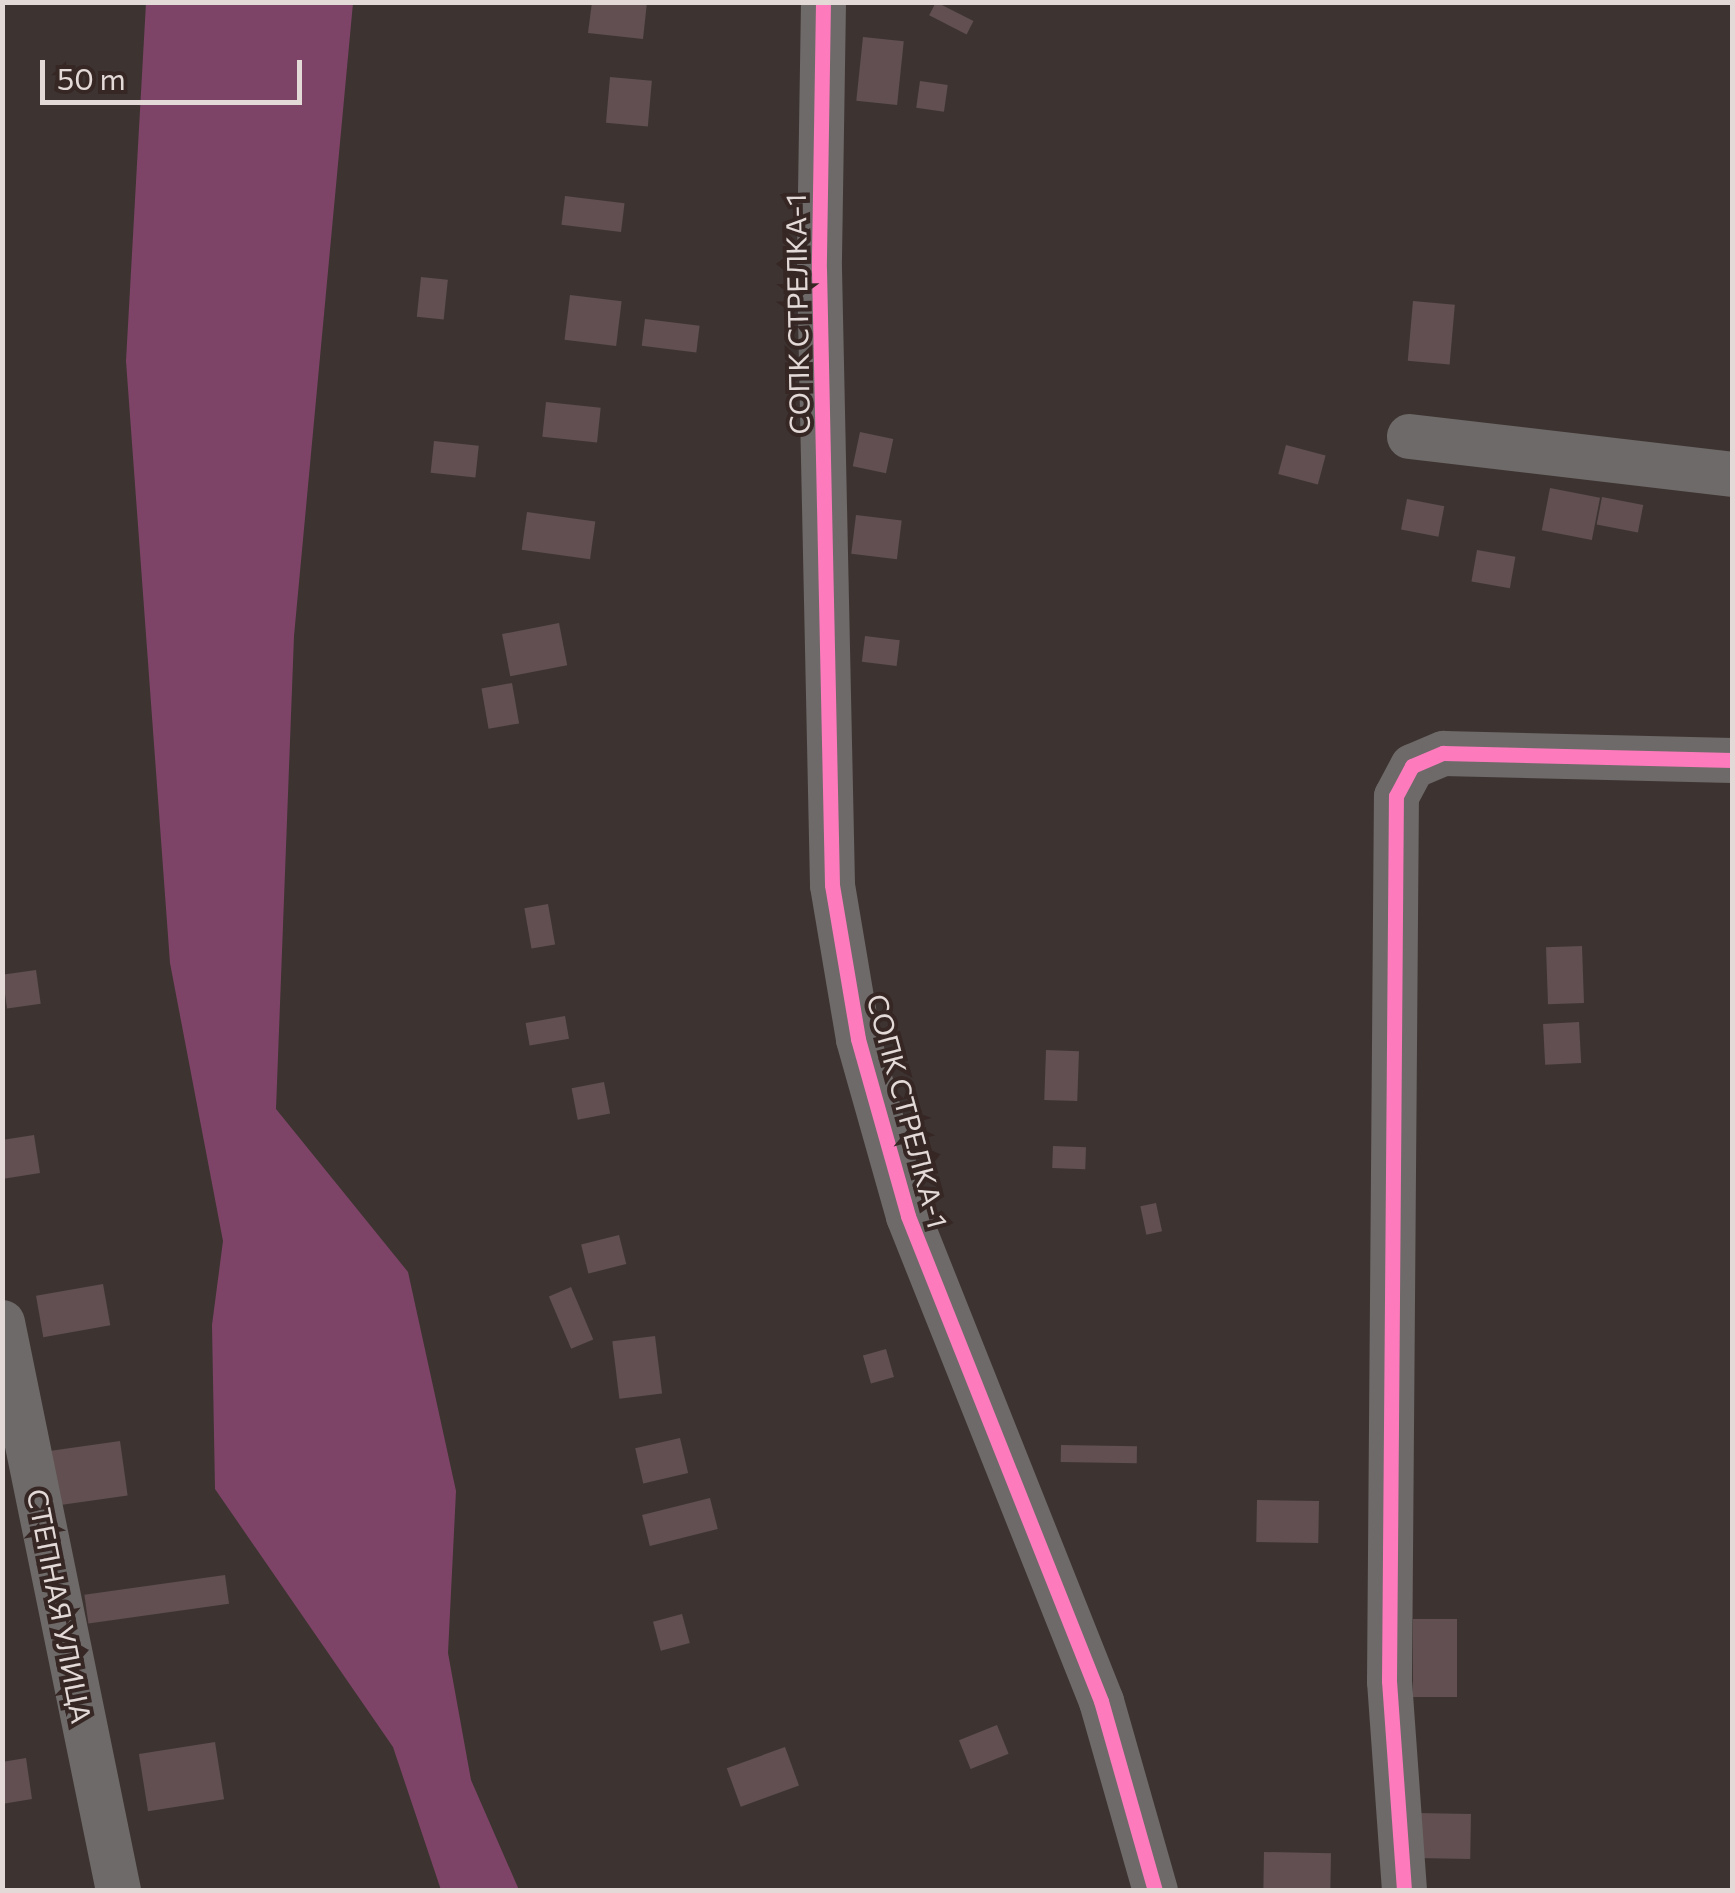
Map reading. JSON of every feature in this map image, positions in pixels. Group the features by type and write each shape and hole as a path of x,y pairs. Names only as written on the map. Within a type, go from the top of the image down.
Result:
{"street":[{"name":"СОПК СТРЕЛКА-1","path":"823,2 819,269 832,885 858,1039 908,1216 1101,1701 1156,1890"},
{"path":"1409,436 1732,474"},
{"path":"1404,1890 1389,1682 1396,796 1412,766 1443,752 1732,760"},
{"name":"СТЕПНАЯ УЛИЦА","path":"2,1322 118,1890"}],"shaded area":[{"path":"146,3 353,3 294,636 276,1109 408,1272 456,1491 448,1653 471,1780 519,1890 441,1890 393,1747 215,1489 212,1325 223,1241 170,963 126,361"}],"building":[{"path":"592,2 647,2 643,39 588,33"},
{"path":"936,2 973,21 967,34 929,15"},
{"path":"863,37 904,41 897,105 856,101"},
{"path":"610,77 652,81 648,126 606,123"},
{"path":"920,81 948,85 944,112 916,108"},
{"path":"565,196 625,203 621,232 561,225"},
{"path":"421,277 448,280 444,320 417,317"},
{"path":"570,295 622,301 616,346 565,340"},
{"path":"1413,301 1455,305 1450,364 1408,361"},
{"path":"645,319 700,326 696,353 642,346"},
{"path":"546,402 601,408 597,443 542,437"},
{"path":"860,432 893,439 886,473 853,466"},
{"path":"434,441 479,446 475,478 431,473"},
{"path":"1286,445 1326,456 1318,485 1278,474"},
{"path":"1550,488 1600,498 1592,540 1542,530"},
{"path":"1602,497 1643,505 1638,532 1597,524"},
{"path":"1407,499 1444,506 1438,537 1401,529"},
{"path":"527,512 595,522 590,559 522,550"},
{"path":"856,515 902,521 897,559 851,554"},
{"path":"1477,550 1515,557 1510,588 1471,582"},
{"path":"559,623 567,665 510,676 502,634"},
{"path":"865,636 900,640 897,666 862,662"},
{"path":"512,683 519,723 489,729 481,688"},
{"path":"548,904 555,944 531,949 524,908"},
{"path":"1582,946 1584,1003 1548,1004 1546,947"},
{"path":"36,970 41,1004 7,1008 2,975"},
{"path":"565,1016 569,1039 530,1046 526,1023"},
{"path":"1579,1022 1581,1063 1545,1065 1543,1024"},
{"path":"1046,1050 1079,1051 1077,1101 1044,1100"},
{"path":"604,1082 610,1113 578,1120 572,1088"},
{"path":"34,1135 40,1173 2,1179 2,1140"},
{"path":"1053,1146 1086,1147 1085,1169 1052,1168"},
{"path":"1156,1203 1162,1231 1146,1235 1140,1206"},
{"path":"619,1235 626,1264 588,1274 581,1244"},
{"path":"103,1284 110,1325 43,1337 36,1296"},
{"path":"571,1287 593,1339 571,1349 549,1296"},
{"path":"655,1336 662,1394 619,1399 612,1341"},
{"path":"886,1349 894,1377 871,1383 863,1356"},
{"path":"680,1438 688,1473 643,1483 635,1448"},
{"path":"120,1441 128,1495 46,1507 39,1452"},
{"path":"1061,1445 1137,1446 1137,1463 1061,1462"},
{"path":"710,1498 718,1529 650,1546 642,1515"},
{"path":"1257,1500 1319,1501 1318,1543 1256,1542"},
{"path":"225,1575 229,1604 88,1623 84,1595"},
{"path":"682,1614 690,1643 661,1651 653,1622"},
{"path":"1413,1619 1457,1619 1457,1697 1413,1697"},
{"path":"997,1725 1009,1754 971,1769 959,1740"},
{"path":"215,1742 224,1799 148,1811 139,1754"},
{"path":"785,1747 799,1786 741,1807 727,1768"},
{"path":"26,1758 32,1799 2,1804 2,1762"},
{"path":"1417,1813 1471,1814 1470,1859 1416,1858"},
{"path":"1264,1852 1331,1853 1330,1890 1263,1890"}],"cycle path":[{"path":"823,2 819,269 832,885 858,1039 908,1216 1101,1701 1155,1890"},
{"path":"1404,1890 1389,1681 1396,796 1412,766 1443,753 1732,760"}]}
